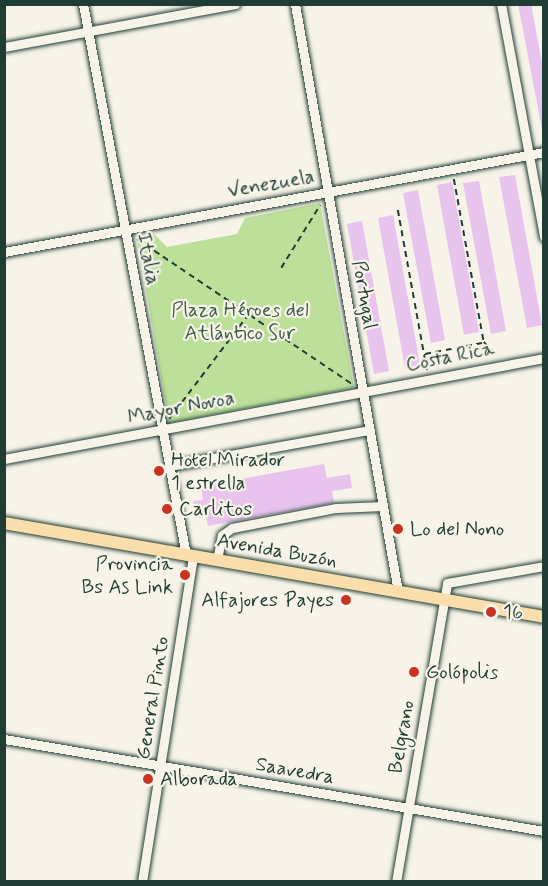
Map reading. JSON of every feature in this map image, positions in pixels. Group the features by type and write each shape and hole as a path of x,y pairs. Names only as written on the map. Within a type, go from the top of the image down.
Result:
{"main road":[{"name":"Avenida Buzón","path":"4,524 543,617"}],"street":[{"name":"Italia","path":"83,4 169,466 190,555"},
{"path":"4,47 88,32 185,9 235,4"},
{"name":"Portugal","path":"295,4 398,592"},
{"path":"501,4 543,237"},
{"name":"Venezuela","path":"4,252 543,152"},
{"name":"Costa Rica","path":"363,392 543,358"},
{"name":"Mayor Novoa","path":"4,459 363,392"},
{"path":"169,466 370,430"},
{"path":"217,560 222,535 232,528 336,508 383,506"},
{"name":"General Pinto","path":"142,882 161,766 190,555"},
{"path":"444,600 447,583 543,566"},
{"name":"Belgrano","path":"396,882 444,600"},
{"name":"Saavedra","path":"4,739 543,831"}],"path":[{"path":"452,169 484,342 505,365"},
{"path":"281,268 328,192"},
{"path":"398,210 429,380"},
{"path":"124,230 363,392"},
{"path":"162,429 248,315"},
{"path":"424,354 484,342"}],"green space":[{"name":"Plaza Héroes del Atlántico Sur","path":"320,203 354,388 169,423 137,238 154,234 167,247 237,234 245,218"}],"building":[{"path":"518,4 531,4 544,74 544,140"},
{"path":"515,175 542,325 527,328 499,177"},
{"path":"479,181 506,331 491,334 463,183"},
{"path":"452,182 479,332 464,335 437,185"},
{"path":"418,190 445,340 431,343 403,193"},
{"path":"393,215 420,365 405,368 378,218"},
{"path":"362,221 389,371 374,374 347,224"},
{"path":"324,464 327,478 350,474 352,488 332,491 334,503 208,526 206,516 196,518 193,501 203,500 201,486"}],"place":[{"name":"Hotel Mirador 1 estrella","path":"159,471"},
{"name":"Carlitos","path":"167,509"},
{"name":"Lo del Nono","path":"398,529"},
{"name":"Provincia Bs As Link","path":"185,575"},
{"name":"Alfajores Payes","path":"346,600"},
{"name":"16","path":"491,612"},
{"name":"Golópolis","path":"414,672"},
{"name":"Alborada","path":"148,779"}]}
